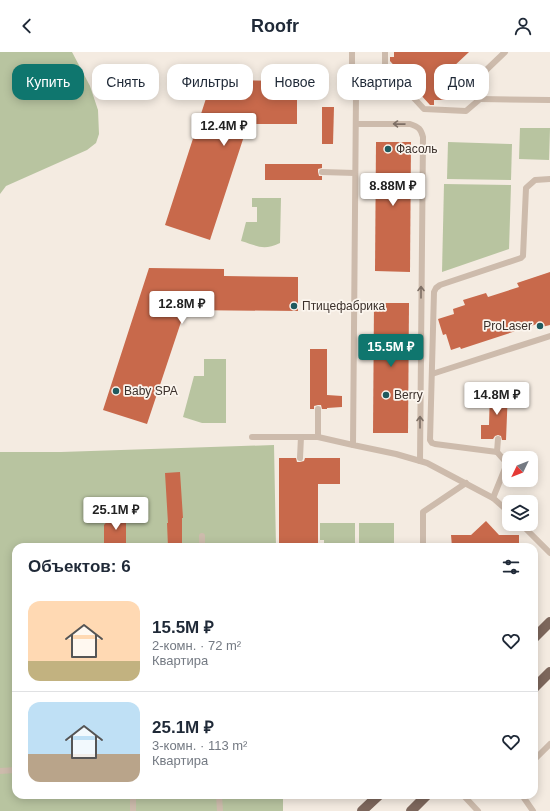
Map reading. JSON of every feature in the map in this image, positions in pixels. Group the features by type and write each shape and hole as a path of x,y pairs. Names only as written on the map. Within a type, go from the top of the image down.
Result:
{"main road":[{"path":"538,634 550,622"},
{"path":"538,684 550,672"},
{"path":"362,811 375,799"},
{"path":"411,811 423,799"}],"lane":[{"path":"352,52 352,81 356,95 353,444"},
{"path":"385,52 384,67 424,109 466,111 479,100"},
{"path":"489,67 505,52"},
{"path":"489,99 550,100"},
{"path":"356,124 410,124 417,126 421,130 420,461"},
{"path":"322,172 355,173"},
{"path":"494,498 506,466 505,461 497,452 432,443 430,440 434,292 440,285 521,258 523,256 526,188 535,180 550,180"},
{"path":"432,374 550,336"},
{"path":"318,409 318,437"},
{"path":"252,437 318,437 396,454 427,463 494,498 502,505"},
{"path":"300,437 300,458"},
{"path":"497,452 498,439"},
{"path":"423,543 423,512 466,483"},
{"path":"528,531 550,553"},
{"path":"202,536 202,543"},
{"path":"538,756 550,744"},
{"path":"0,771 12,770"},
{"path":"133,799 133,811"},
{"path":"219,799 220,811"},
{"path":"467,799 478,811"},
{"path":"525,799 533,811"}],"green space":[{"path":"0,52 72,52 78,64 12,64 12,100 84,100 84,75 92,92 92,100 95,100 98,110 99,134 96,143 87,150 6,186 0,194"},
{"path":"520,128 550,128 549,160 519,159"},
{"path":"448,142 512,144 511,180 447,179"},
{"path":"444,184 511,185 509,249 442,272"},
{"path":"252,198 281,198 280,243 269,247 260,247 241,241 246,222 257,222 257,207 252,207"},
{"path":"204,359 226,359 226,423 202,423 183,417 194,376 204,376"},
{"path":"274,445 276,543 12,543 12,799 283,799 283,811 0,811 0,452 61,452"},
{"path":"320,523 355,523 355,543 324,543 324,540 320,540"},
{"path":"359,523 394,523 394,543 359,543"}],"building":[{"path":"394,52 469,52 456,64 434,64 434,105 430,105 425,100 426,64 393,64 390,61 390,57 394,57"},
{"path":"253,81 261,81 261,100 297,100 297,124 248,124 210,240 165,225 206,100 253,100"},
{"path":"322,107 334,107 333,144 322,144"},
{"path":"376,142 411,142 410,272 375,271"},
{"path":"265,164 322,164 322,168 318,169 318,172 319,176 322,176 322,180 265,180"},
{"path":"149,268 224,269 224,276 298,277 298,311 185,310 147,424 103,410"},
{"path":"550,272 550,325 542,327 537,324 461,349 460,347 451,350 446,334 443,335 438,319 454,314 453,309 465,305 463,300 486,293 488,297 519,287 517,283"},
{"path":"374,303 409,303 408,433 373,433"},
{"path":"310,349 327,349 327,395 342,396 342,407 322,409 321,405 318,405 314,406 314,409 310,409"},
{"path":"490,390 508,390 506,440 502,440 501,436 498,435 493,439 481,439 481,425 489,425"},
{"path":"279,458 296,458 297,462 300,462 304,461 305,458 340,458 340,484 318,484 318,543 279,543"},
{"path":"180,472 183,518 182,543 168,543 165,473"},
{"path":"114,513 126,513 126,543 104,543 104,525"},
{"path":"486,521 499,535 519,535 519,543 452,543 451,535 471,535"}],"place":[{"name":"Фасоль","path":"388,149"},
{"name":"Птицефабрика","path":"294,306"},
{"name":"ProLaser","path":"540,326"},
{"name":"Baby SPA","path":"116,391"},
{"name":"Berry","path":"386,395"}]}
